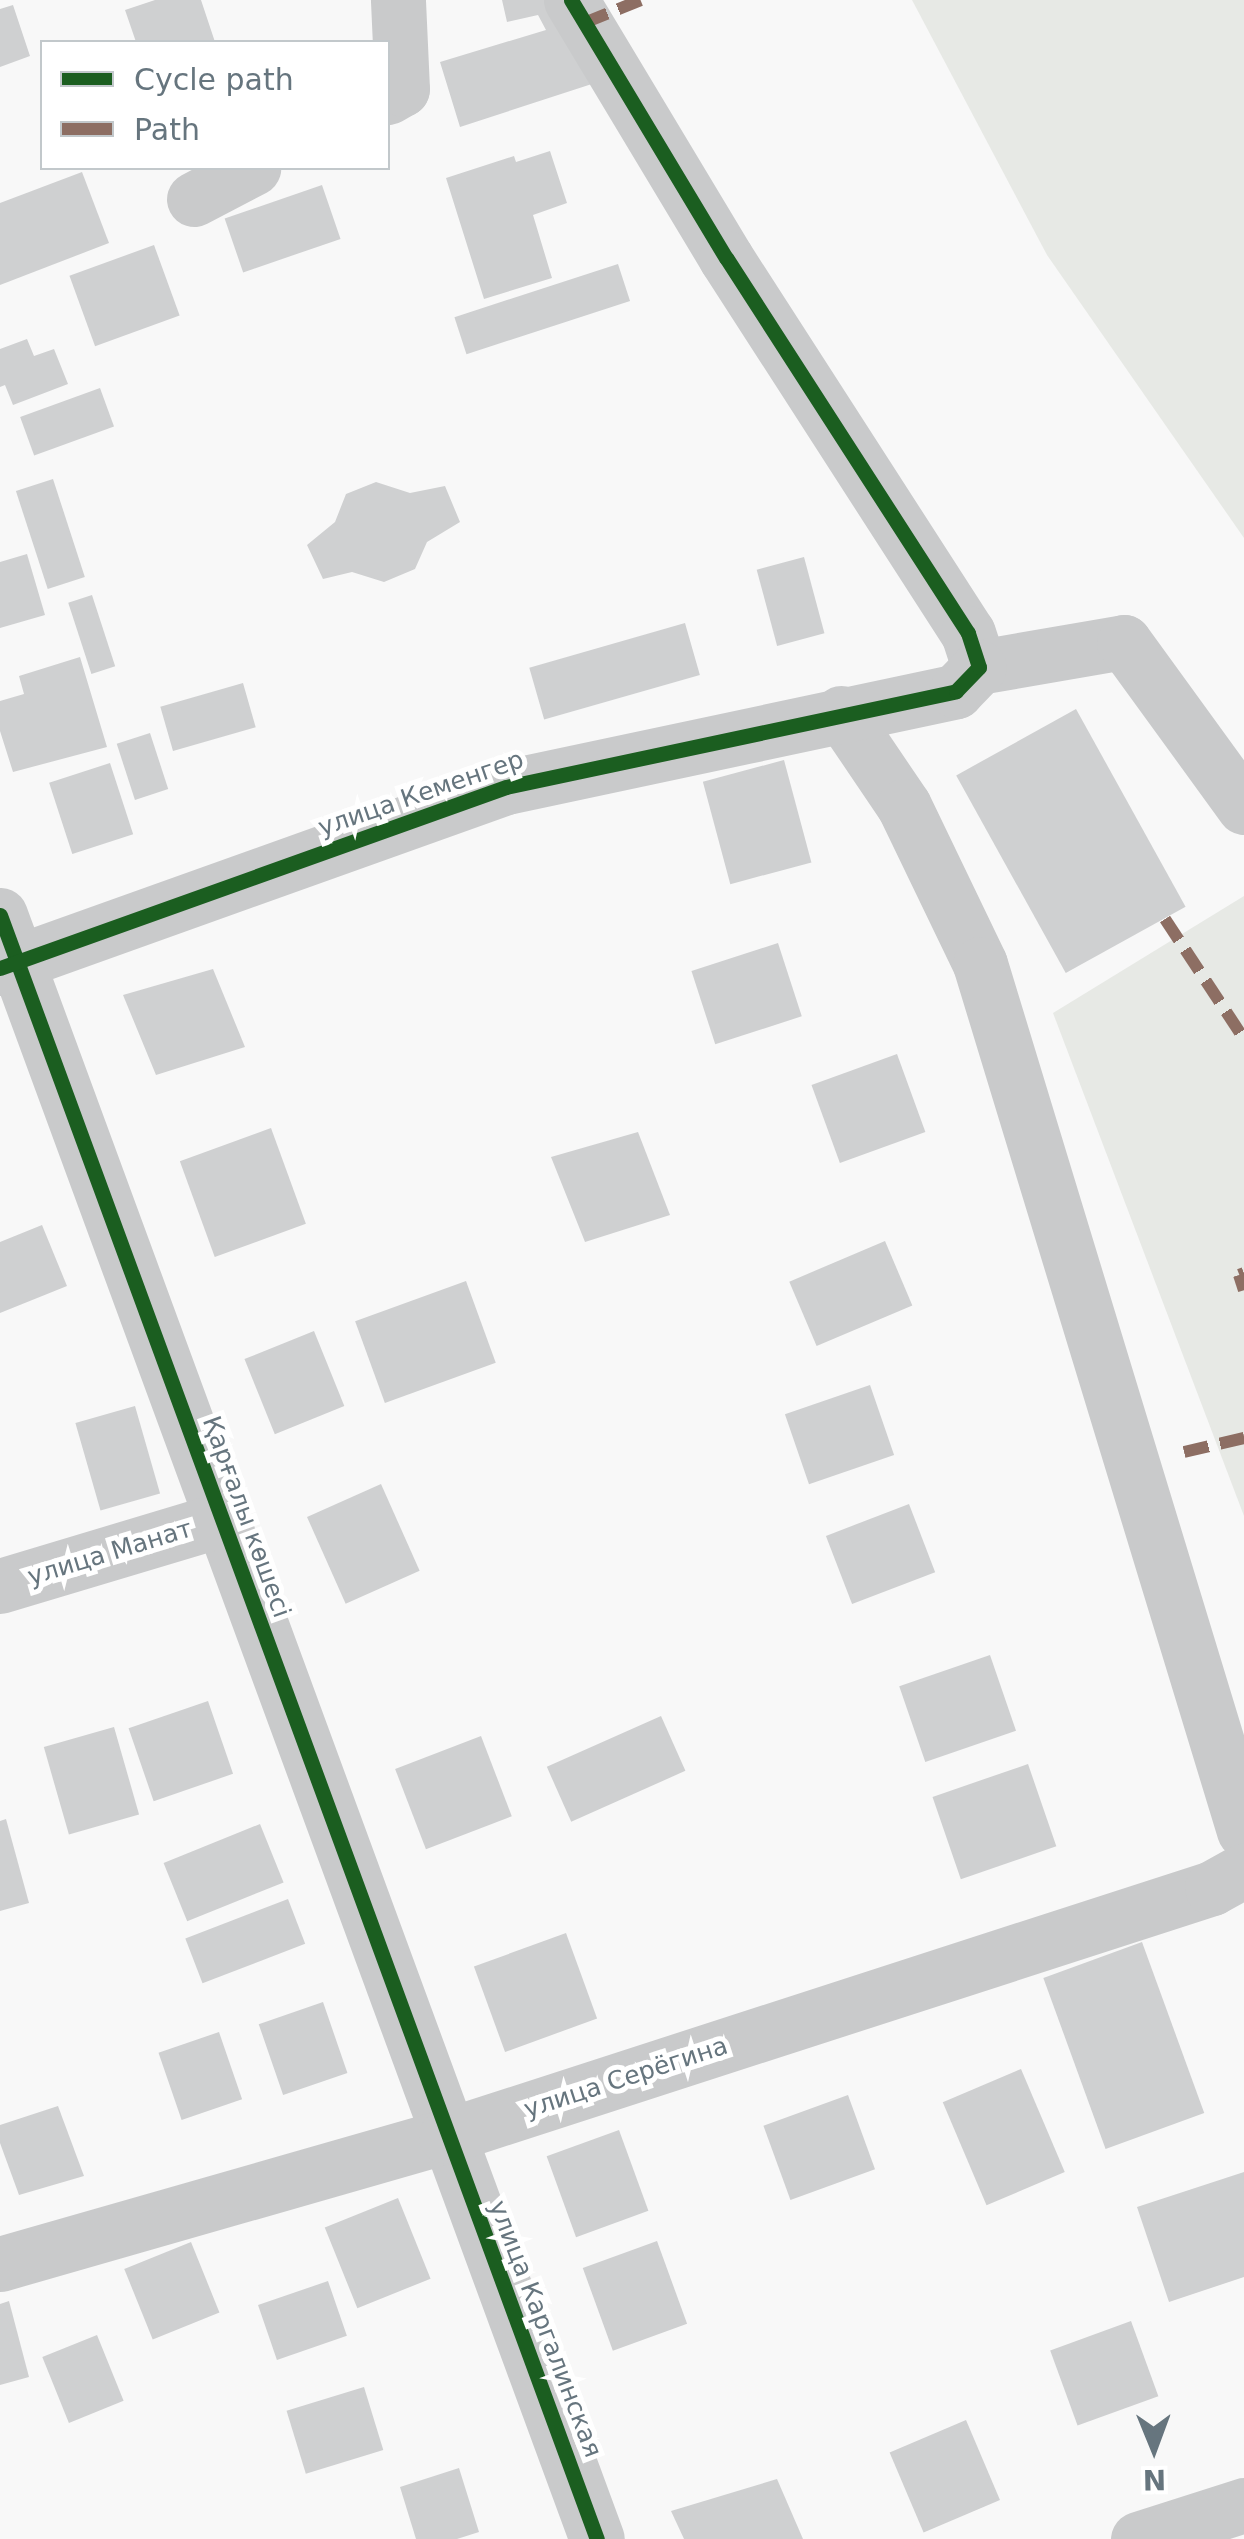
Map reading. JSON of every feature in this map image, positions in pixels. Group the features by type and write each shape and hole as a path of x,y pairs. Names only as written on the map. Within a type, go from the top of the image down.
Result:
{"street":[{"path":"390,95 402,89 398,0"},
{"path":"571,0 726,258 968,633 979,668 1124,642 1244,807"},
{"path":"194,199 249,170"},
{"name":"улица Кеменгер","path":"5,949 506,787 956,690 979,668"},
{"path":"842,713 904,806 980,964 1244,1831"},
{"name":"Қарғалы көшесі","path":"5,949 446,2136"},
{"name":"улица Манат","path":"0,1586 220,1520"},
{"name":"улица Серёгина","path":"0,2264 446,2136 1212,1888 1244,1870"},
{"name":"улица Каргалинская","path":"446,2136 597,2539"},
{"path":"1138,2539 1244,2505"}],"shaded area":[{"path":"912,0 1244,0 1244,538 1047,255"},
{"path":"1244,896 1244,1516 1053,1013"}],"building":[{"path":"155,0 201,0 214,40 135,40 125,10"},
{"path":"502,0 556,0 598,82 460,127 440,62 546,30 538,15 507,22"},
{"path":"13,5 30,56 0,67 0,9"},
{"path":"550,151 567,203 533,215 552,278 484,299 446,178 514,156 516,162"},
{"path":"82,172 109,243 0,285 0,203"},
{"path":"322,185 341,239 243,272 225,219"},
{"path":"154,245 180,315 95,346 69,276"},
{"path":"618,264 630,301 466,354 454,317"},
{"path":"27,339 34,356 54,349 68,384 13,405 5,385 0,387 0,349"},
{"path":"100,388 114,427 34,456 20,417"},
{"path":"53,479 85,577 48,589 16,491"},
{"path":"376,482 410,493 445,486 460,522 427,542 415,569 384,582 352,572 323,579 307,545 335,522 346,494"},
{"path":"27,554 45,615 0,628 0,562"},
{"path":"804,557 824,633 777,646 757,570"},
{"path":"92,595 115,666 91,674 68,603"},
{"path":"685,623 700,675 544,720 529,668"},
{"path":"80,657 107,747 13,772 0,731 0,701 24,694 19,676"},
{"path":"243,683 256,727 173,751 160,707"},
{"path":"1076,709 1186,907 1066,973 956,775"},
{"path":"150,733 168,789 135,800 117,744"},
{"path":"784,760 811,862 730,884 703,782"},
{"path":"110,763 133,834 72,854 49,783"},
{"path":"778,943 802,1016 715,1044 691,971"},
{"path":"213,969 245,1047 156,1075 123,995"},
{"path":"897,1054 925,1132 840,1163 811,1085"},
{"path":"271,1128 306,1224 215,1257 180,1161"},
{"path":"638,1132 670,1215 585,1242 551,1157"},
{"path":"42,1225 67,1286 0,1313 0,1242"},
{"path":"885,1241 912,1305 817,1346 789,1282"},
{"path":"466,1281 496,1363 385,1403 355,1321"},
{"path":"314,1331 344,1406 275,1434 244,1359"},
{"path":"870,1385 894,1455 809,1484 785,1414"},
{"path":"135,1406 160,1493 100,1511 75,1423"},
{"path":"381,1484 420,1571 346,1604 307,1517"},
{"path":"909,1504 935,1572 852,1604 826,1536"},
{"path":"990,1655 1016,1731 925,1762 899,1686"},
{"path":"208,1701 233,1774 154,1801 129,1728"},
{"path":"661,1716 685,1771 571,1822 547,1767"},
{"path":"114,1727 139,1814 69,1835 44,1747"},
{"path":"481,1736 512,1816 426,1849 395,1769"},
{"path":"1028,1764 1056,1846 961,1879 933,1797"},
{"path":"6,1819 29,1903 0,1911 0,1821"},
{"path":"260,1824 284,1882 187,1921 164,1863"},
{"path":"288,1899 305,1944 203,1983 185,1938"},
{"path":"566,1933 597,2019 505,2052 474,1967"},
{"path":"1142,1942 1204,2113 1106,2149 1043,1978"},
{"path":"323,2002 347,2073 283,2095 259,2024"},
{"path":"219,2032 242,2099 182,2120 158,2053"},
{"path":"1021,2069 1065,2172 987,2205 943,2102"},
{"path":"848,2095 875,2169 790,2200 763,2126"},
{"path":"58,2106 84,2176 19,2195 0,2143 0,2125"},
{"path":"619,2130 648,2211 576,2237 547,2156"},
{"path":"1244,2172 1244,2277 1169,2302 1137,2207"},
{"path":"398,2198 431,2279 357,2308 325,2228"},
{"path":"657,2241 687,2324 613,2351 583,2268"},
{"path":"191,2242 219,2312 153,2339 124,2269"},
{"path":"328,2281 347,2336 277,2360 258,2305"},
{"path":"9,2301 29,2377 0,2385 0,2304"},
{"path":"1131,2321 1158,2396 1078,2426 1050,2350"},
{"path":"97,2335 124,2401 69,2423 42,2357"},
{"path":"364,2387 383,2450 306,2474 287,2411"},
{"path":"966,2420 1000,2500 924,2533 890,2452"},
{"path":"459,2468 479,2532 457,2539 416,2539 400,2487"},
{"path":"777,2479 803,2539 684,2539 671,2511"}],"marked path":[{"path":"584,23 641,0"},
{"path":"1165,919 1244,1039"},
{"path":"1244,1273 1239,1275 1244,1290"},
{"path":"1184,1452 1244,1438"}],"cycle path":[{"path":"0,968 506,787 956,691 979,667 968,633 726,258 571,0"},
{"path":"0,915 597,2539"}]}
